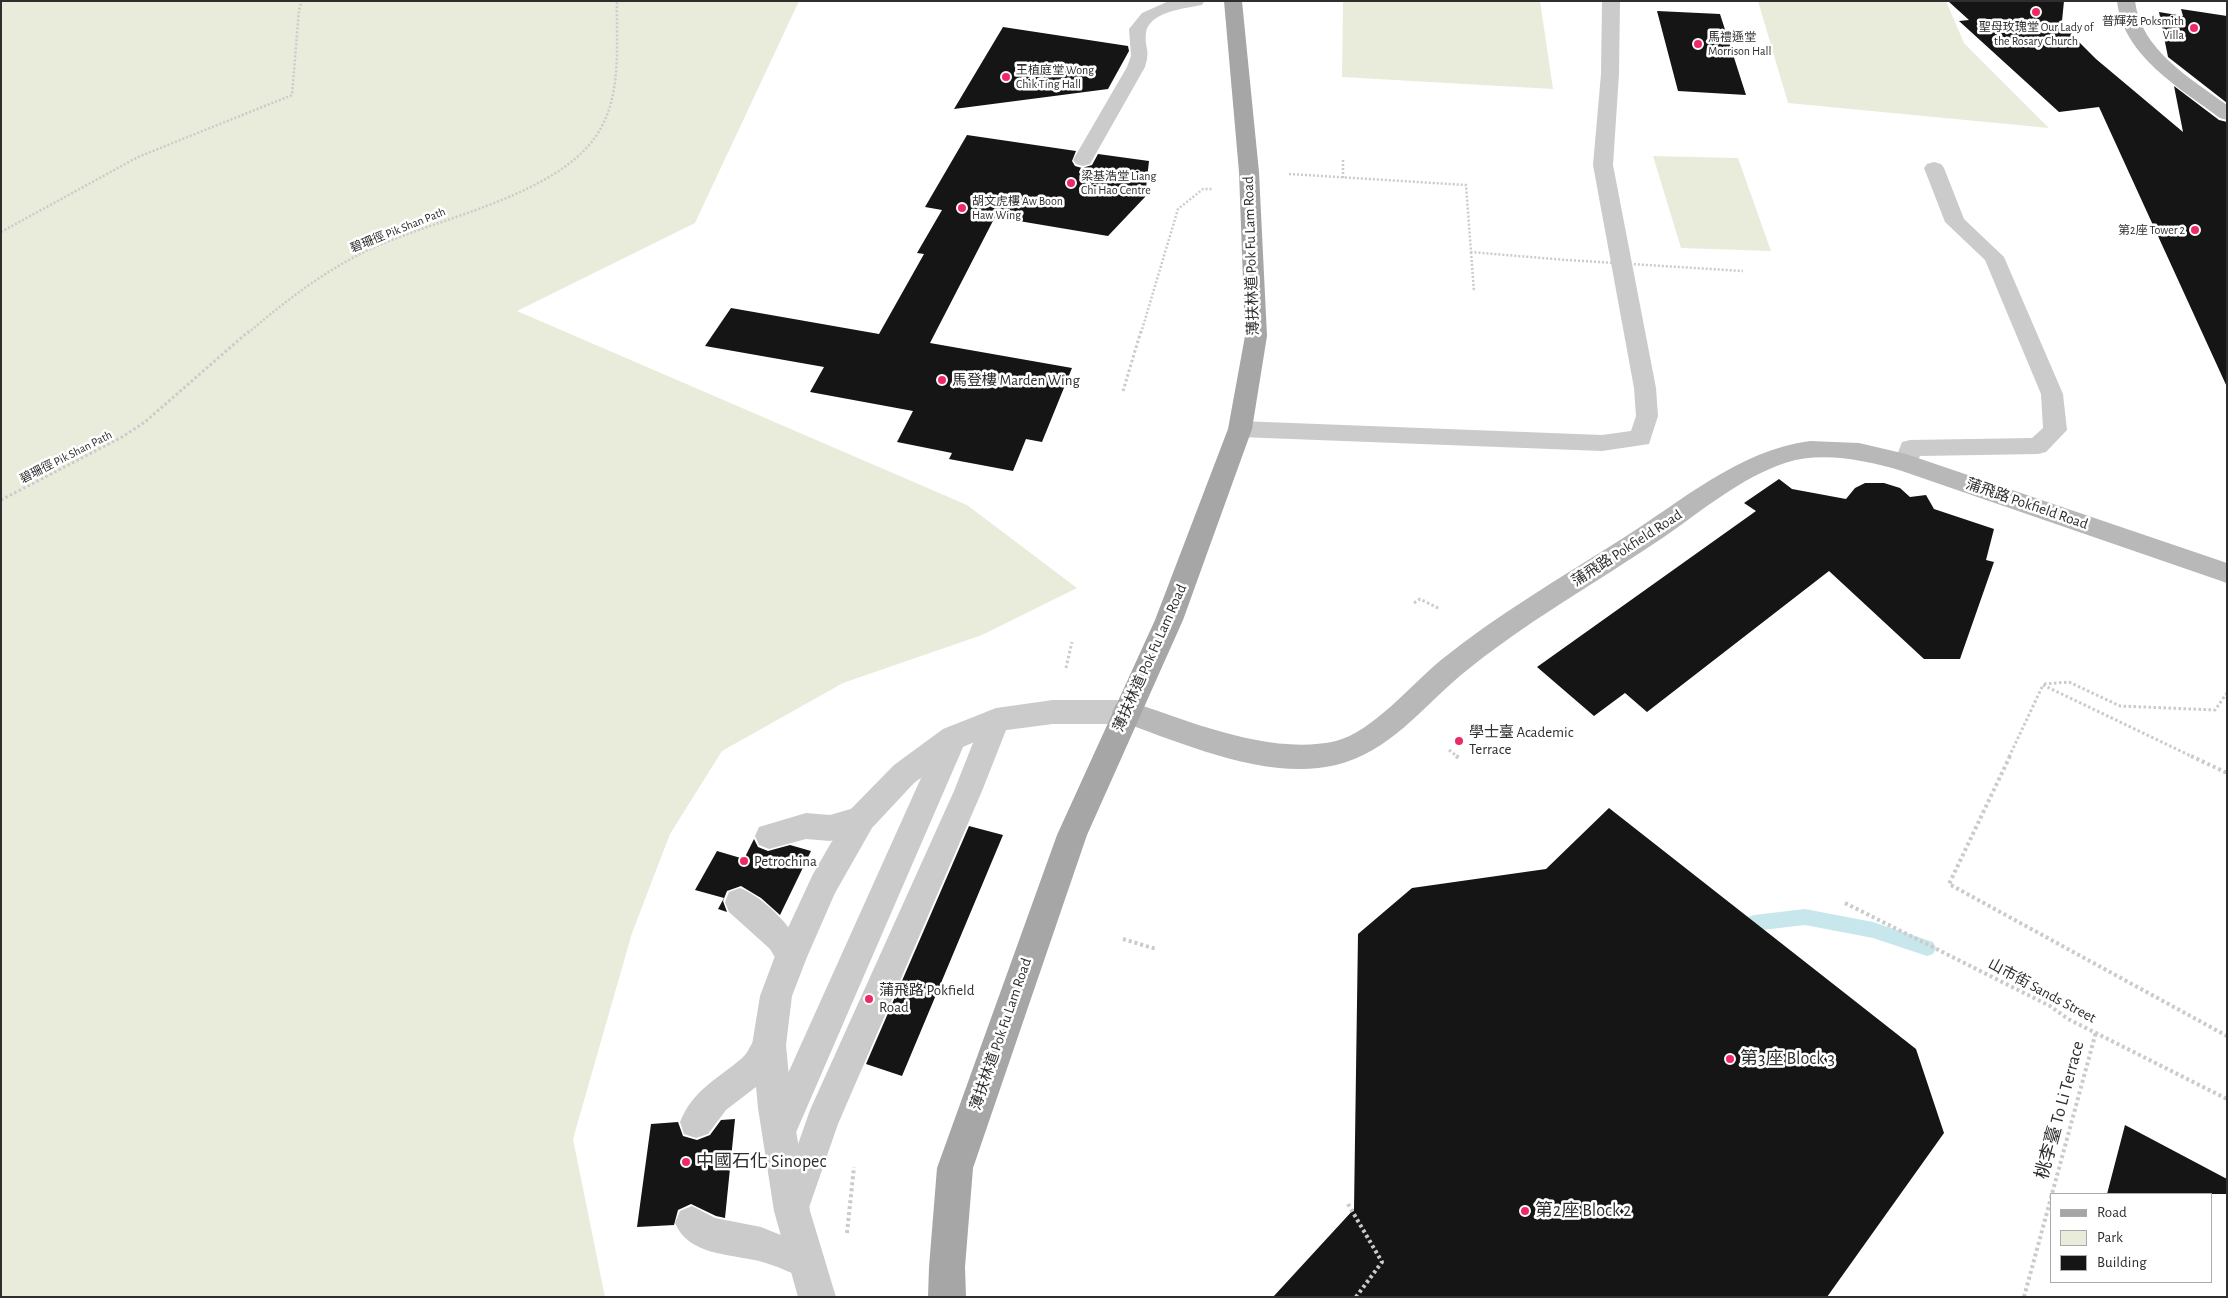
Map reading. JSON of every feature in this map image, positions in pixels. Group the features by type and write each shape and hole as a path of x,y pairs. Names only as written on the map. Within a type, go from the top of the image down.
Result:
{"main road":[{"name":"薄扶林道 Pok Fu Lam Road","path":"947,1297 946,1267 955,1168 1069,844 1126,712 1169,620 1240,429 1256,336 1249,172 1233,1"}],"street":[{"path":"2126,1 2126,18 2142,44 2163,64 2227,114"},
{"name":"蒲飛路 Pokfield Road","path":"817,1297 792,1211 778,1132 769,1045 776,996 791,956 824,884 861,819 904,774 953,738 996,720 1053,712 1126,712 1248,750 1270,754 1290,757 1315,756 1356,747 1390,723 1450,669 1488,639 1749,470 1779,456 1804,451 1863,453 1906,462 2227,572"}],"lane":[{"path":"1083,160 1136,67 1140,56 1137,40 1138,29 1147,18 1160,9 1196,1"},
{"path":"1240,429 1602,443 1641,438 1646,416 1645,388 1603,165 1610,74 1611,1"},
{"path":"1906,462 1910,448 2038,446 2055,430 2052,394 1994,257 1955,222 1934,168"},
{"path":"792,1211 822,1122 968,791 996,720"},
{"path":"778,1132 953,738"},
{"path":"790,833 830,828 861,819"},
{"path":"752,909 781,939 791,956"},
{"path":"696,1122 714,1099 754,1069 769,1045"},
{"path":"692,1224 710,1234 761,1244 806,1262"}],"path":[{"path":"1,232 138,157 292,96 299,10 302,1"},
{"name":"碧珊徑 Pik Shan Path","path":"1,500 107,446 140,426 293,295 336,267 390,240 532,185 558,172 572,162 589,145 603,126 614,97 617,79 618,1"},
{"path":"1343,160 1343,178"},
{"path":"1289,174 1466,185 1474,292"},
{"path":"1124,391 1178,209 1203,189 1214,189"},
{"path":"1471,252 1743,271"},
{"path":"1414,603 1420,599 1440,609"},
{"path":"1066,668 1072,642"},
{"path":"2043,684 2069,682 2120,706 2214,710 2227,693"},
{"path":"2043,684 2227,773"},
{"path":"2043,684 1949,884 2227,1036"},
{"path":"1449,750 1459,758"},
{"name":"山市街 Sands Street","path":"1845,903 2050,1006 2068,1018 2227,1099"},
{"path":"1123,939 1156,950"},
{"name":"桃李臺 To Li Terrace","path":"2052,1193 2096,1032"},
{"path":"846,1236 855,1161"},
{"name":"桃李臺 To Li Terrace","path":"2024,1297 2050,1201"},
{"path":"1348,1204 1382,1262 1356,1297"}],"green space":[{"path":"1,1 799,1 695,223 517,311 967,505 1077,588 982,635 843,683 722,751 670,834 632,933 573,1139 605,1297 1,1297"},
{"path":"1343,1 1540,1 1553,89 1342,77"},
{"path":"1758,1 1946,1 1964,43 2049,128 1788,103"},
{"path":"1653,156 1738,158 1771,251 1681,248"}],"building":[{"path":"1948,1 2064,1 2062,21 2074,37 2096,59 2183,132 2174,86 2219,120 2227,122 2227,387 2099,107 2059,112 1959,21 1969,20"},
{"path":"2181,9 2227,16 2227,103 2168,57 2159,12 2183,16"},
{"name":"馬禮遜堂 Morrison Hall","path":"1657,11 1720,14 1746,95 1678,91"},
{"name":"王植庭堂 Wong Chik Ting Hall","path":"1003,27 1128,46 1129,51 1108,89 954,109"},
{"path":"967,135 1076,151 1072,161 1075,166 1082,168 1092,165 1098,154 1149,161 1145,197 1108,236 995,217 930,343 1072,368 1042,442 1026,439 1013,471 949,459 952,453 897,442 913,411 810,392 824,367 705,346 731,308 879,334 924,254 917,253 942,210 925,207"},
{"path":"1779,479 1792,489 1846,499 1855,488 1865,483 1884,483 1900,488 1910,497 1926,495 1934,509 1994,529 1986,560 1994,562 1960,659 1924,659 1829,571 1647,712 1625,693 1594,716 1537,667 1756,511 1744,503"},
{"path":"1609,808 1916,1049 1944,1133 1827,1297 1273,1297 1354,1209 1358,934 1412,888 1546,869"},
{"path":"969,826 1003,835 902,1076 866,1064"},
{"path":"754,839 758,847 768,851 790,845 811,851 780,915 761,898 741,886 727,891 723,901 727,912 718,909 724,898 695,890 717,851 744,859"},
{"path":"735,1119 725,1218 716,1216 691,1204 678,1210 674,1225 637,1227 651,1124 678,1122 683,1136 697,1140 710,1135 721,1120"},
{"path":"2125,1125 2227,1179 2227,1194 2107,1193"}],"waterway":[{"path":"1754,923 1805,917 1873,930 1927,948"}],"place":[{"name":"聖母玫瑰堂 Our Lady of the Rosary Church","path":"2036,12"},
{"name":"普輝苑 Poksmith Villa","path":"2194,28"},
{"name":"馬禮遜堂 Morrison Hall","path":"1698,44"},
{"name":"王植庭堂 Wong Chik Ting Hall","path":"1006,77"},
{"name":"梁基浩堂 Liang Chi Hao Centre","path":"1071,183"},
{"name":"胡文虎樓 Aw Boon Haw Wing","path":"962,208"},
{"name":"第2座 Tower 2","path":"2195,230"},
{"name":"馬登樓 Marden Wing","path":"942,380"},
{"name":"學士臺 Academic Terrace","path":"1459,741"},
{"name":"Petrochina","path":"744,861"},
{"name":"蒲飛路 Pokfield Road","path":"869,999"},
{"name":"第3座 Block 3","path":"1730,1059"},
{"name":"中國石化 Sinopec","path":"686,1162"},
{"name":"第2座 Block 2","path":"1525,1211"}]}
